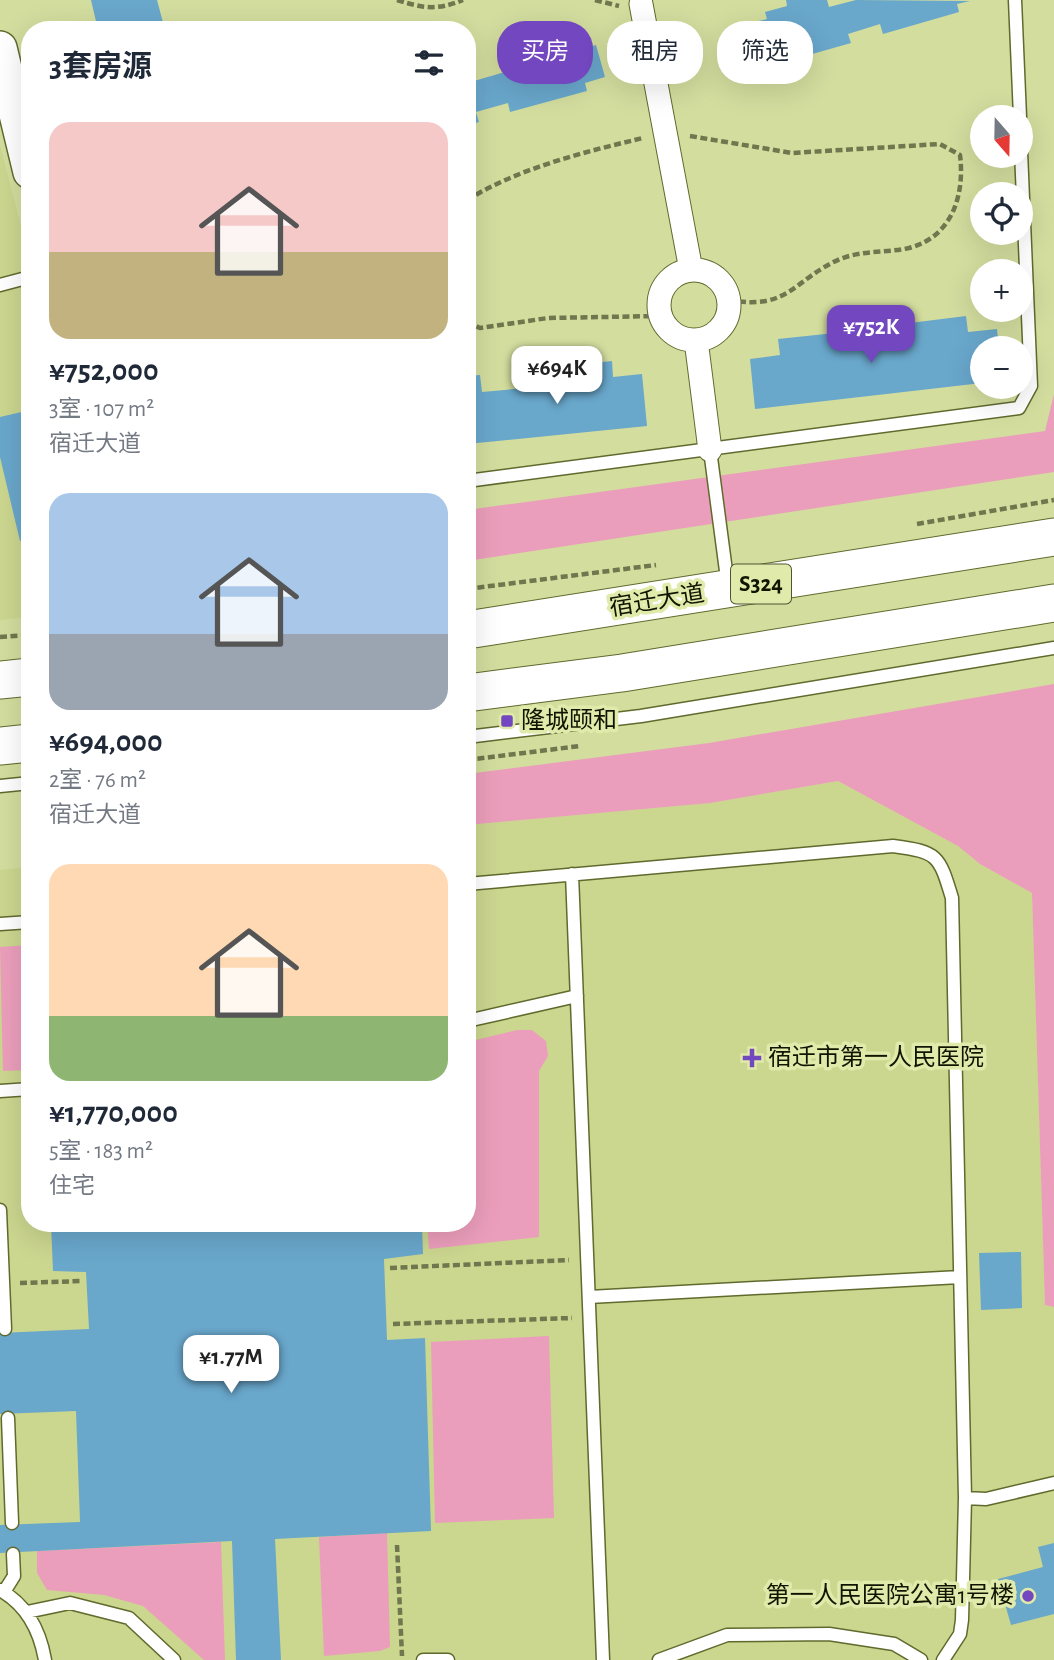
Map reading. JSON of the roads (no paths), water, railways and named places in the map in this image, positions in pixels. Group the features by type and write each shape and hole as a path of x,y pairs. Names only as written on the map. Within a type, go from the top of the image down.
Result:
{"main road":[{"name":"宿迁大道","path":"476,629 1054,537"},
{"path":"476,692 622,673 1054,603"},
{"path":"0,680 21,678"},
{"path":"0,746 21,744"}],"street":[{"path":"641,4 691,270"},
{"path":"0,48 21,135"},
{"path":"691,270 708,273 718,279 729,300 729,311 717,331 696,340 674,334 661,316 661,293 666,284 675,276 691,270"},
{"path":"696,340 710,450"}],"lane":[{"path":"1015,0 1019,105"},
{"path":"476,480 1019,408 1031,386 1022,168"},
{"path":"0,285 21,279"},
{"path":"710,450 729,590"},
{"path":"476,736 641,716 1054,648"},
{"path":"0,786 21,784"},
{"path":"476,883 893,846 927,852 938,859 952,898 965,1498 962,1620 960,1634 943,1660"},
{"path":"572,874 603,1660"},
{"path":"0,924 21,923"},
{"path":"476,1019 577,996"},
{"path":"0,1091 21,1090"},
{"path":"0,1210 5,1329"},
{"path":"589,1297 960,1277"},
{"path":"8,1418 12,1523"},
{"path":"965,1498 986,1499 1054,1483"},
{"path":"13,1554 14,1576 2,1591 27,1612 42,1639 45,1660"},
{"path":"27,1612 70,1603 129,1618 174,1660"},
{"path":"659,1660 727,1635 829,1634 894,1644 921,1660"},
{"path":"424,1660 448,1660"}],"place":[{"name":"隆城颐和","path":"507,721"},
{"name":"宿迁市第一人民医院","path":"752,1058"},
{"name":"第一人民医院公寓1号楼","path":"1028,1596"}]}
